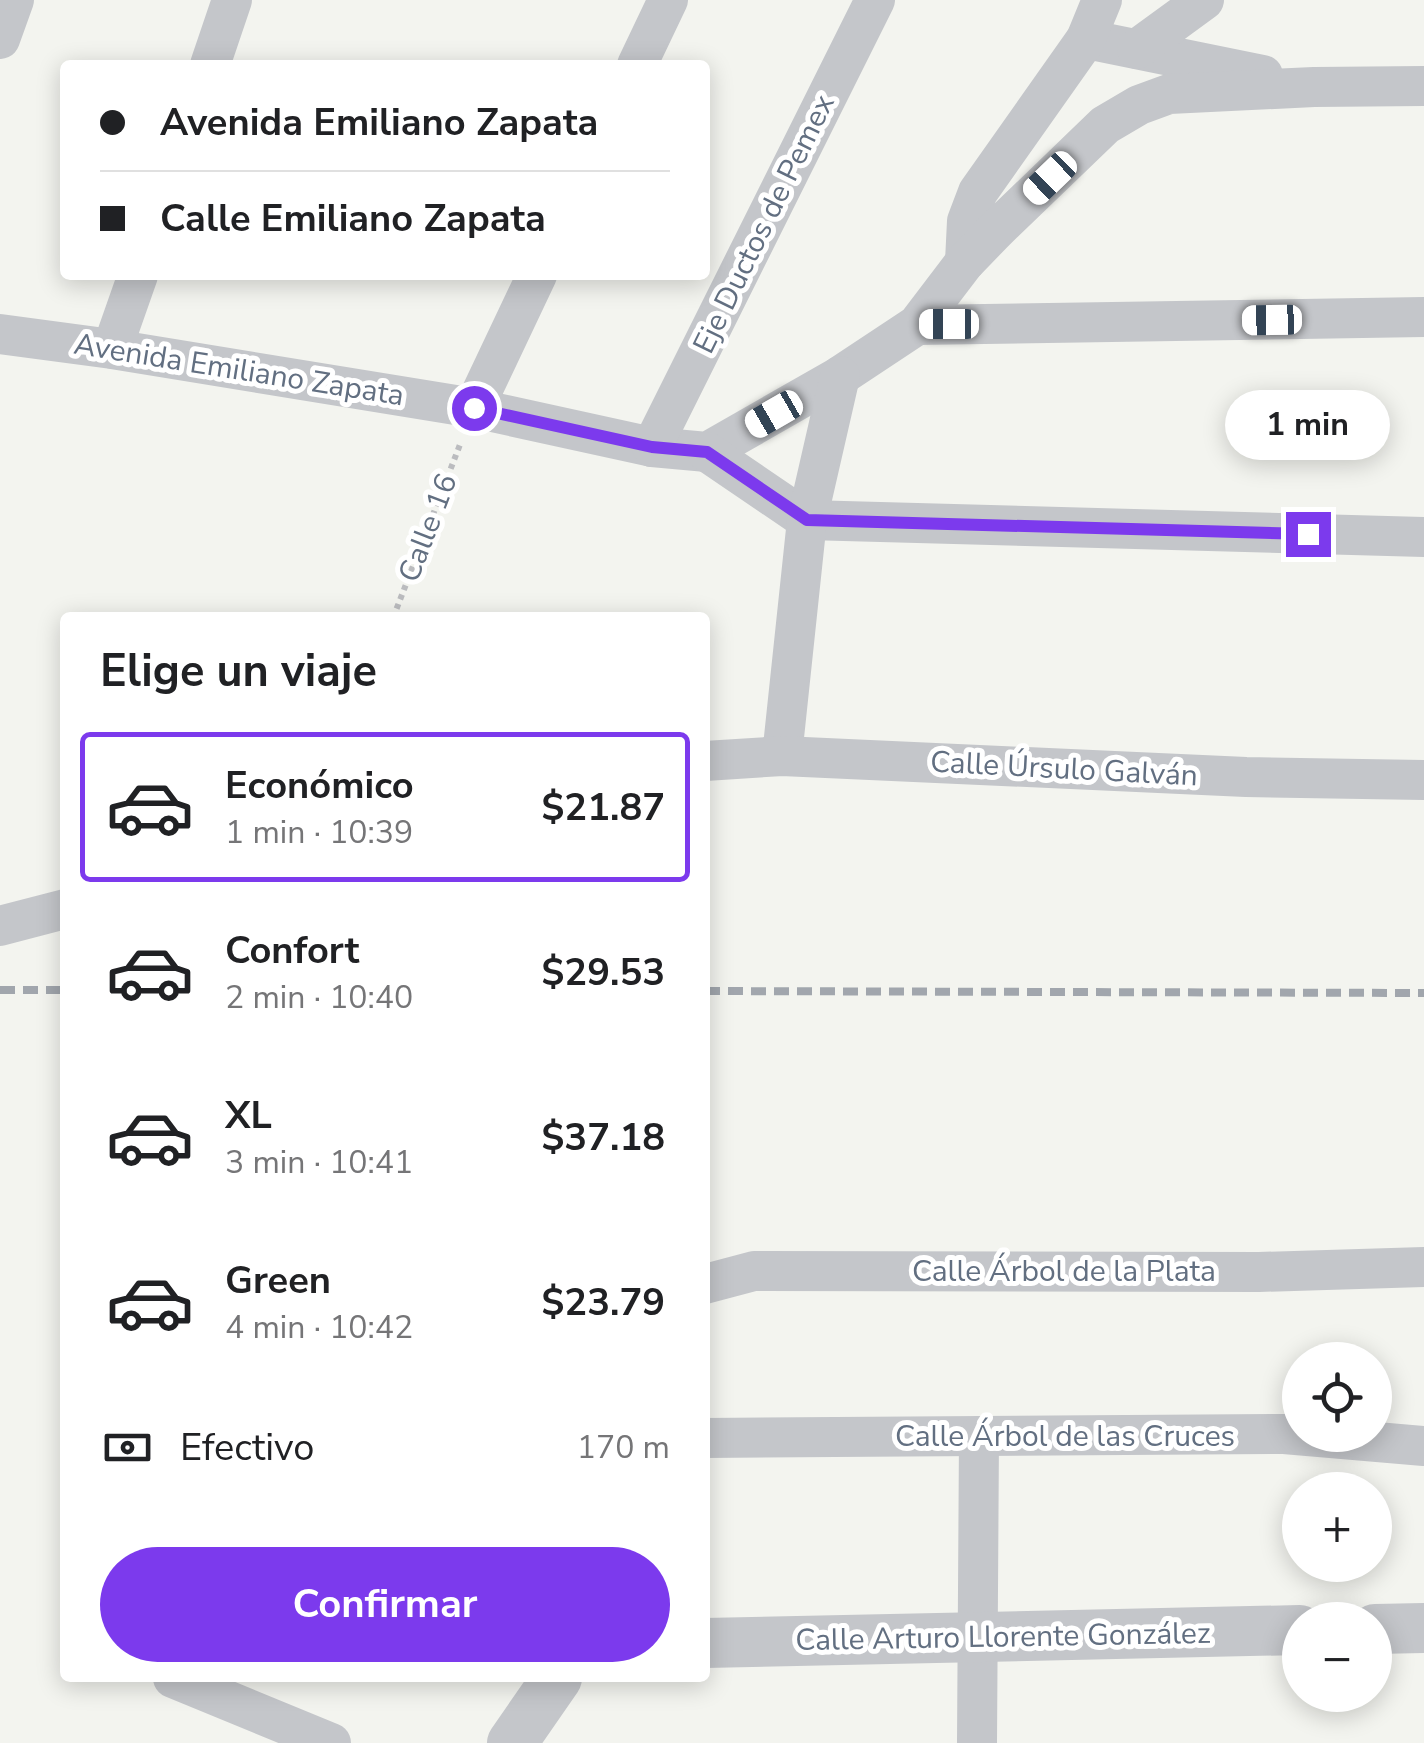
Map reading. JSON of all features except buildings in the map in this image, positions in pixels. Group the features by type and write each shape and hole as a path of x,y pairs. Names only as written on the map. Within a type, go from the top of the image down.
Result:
{"street":[{"path":"0,39 14,0"},
{"path":"212,60 232,0"},
{"path":"639,60 668,0"},
{"name":"Eje Ductos de Pemex","path":"652,447 875,0"},
{"path":"965,262 967,221 978,192 1086,39 1102,0"},
{"path":"1136,49 1204,0"},
{"path":"1086,39 1314,87"},
{"path":"1424,86 1169,94 1140,106 1104,125 965,262 917,324 840,376 707,452 807,520 1424,537"},
{"path":"112,349 136,280"},
{"path":"474,408 535,280"},
{"path":"917,324 1424,317"},
{"name":"Avenida Emiliano Zapata","path":"0,334 474,408 652,447 707,452"},
{"path":"782,756 807,520 840,376"},
{"name":"Calle Úrsulo Galván","path":"710,761 782,756 1246,777 1424,780"},
{"path":"0,926 60,909"},
{"name":"Calle Árbol de la Plata","path":"710,1283 754,1271 1260,1272 1424,1267"},
{"name":"Calle Árbol de las Cruces","path":"710,1438 1284,1434 1424,1446"},
{"path":"977,1743 979,1436"},
{"path":"1392,1629 1424,1628"},
{"name":"Calle Arturo Llorente González","path":"710,1643 1282,1630"},
{"path":"182,1682 330,1743"},
{"path":"512,1743 554,1682"}],"path":[{"name":"Calle 16","path":"395,612 474,408"}],"railway":[{"path":"0,990 60,990"},
{"path":"710,991 1424,993"}],"route":[{"path":"474,408 652,447 707,452 807,520 1308,534"}]}
